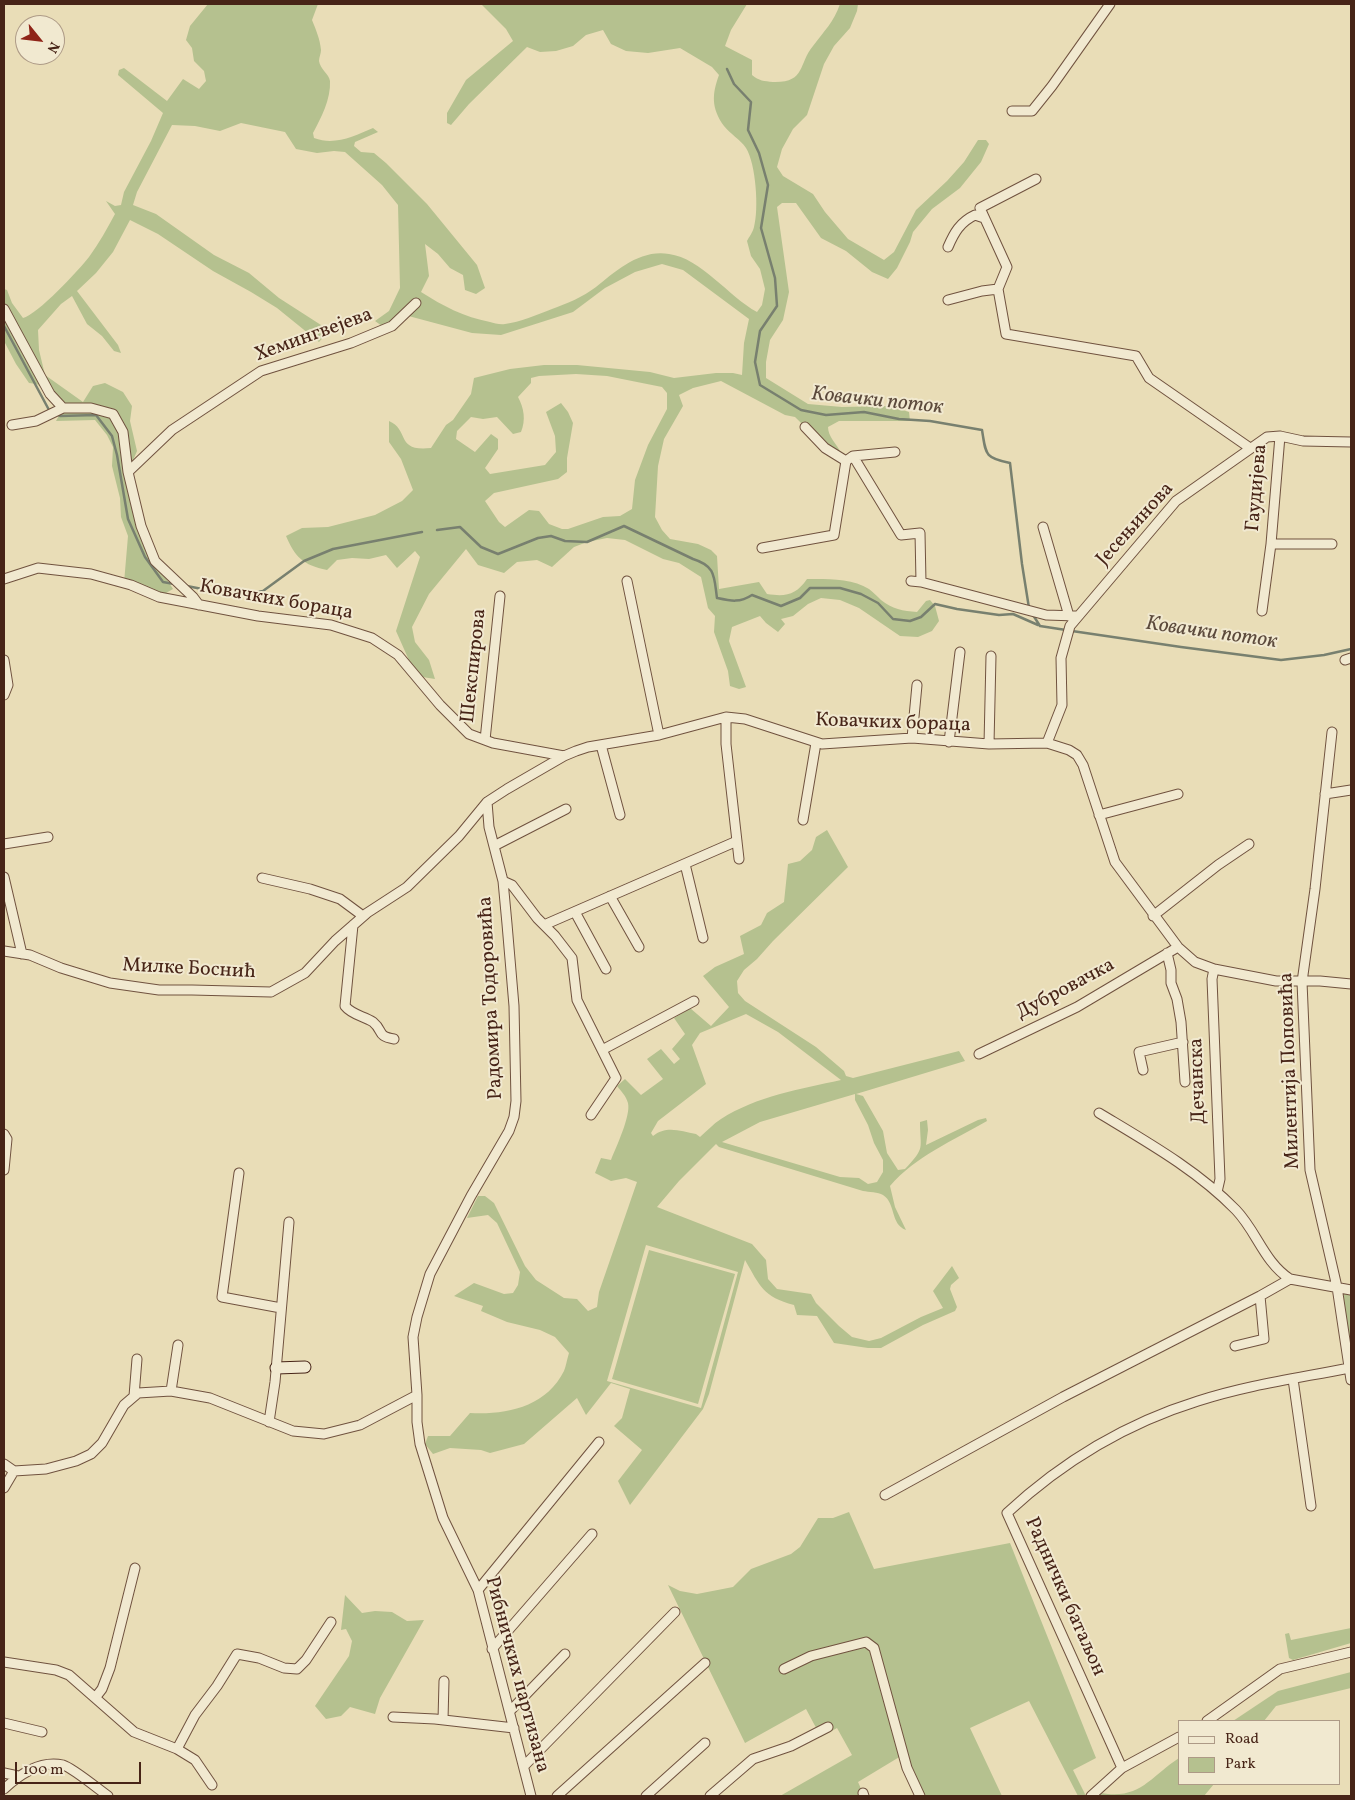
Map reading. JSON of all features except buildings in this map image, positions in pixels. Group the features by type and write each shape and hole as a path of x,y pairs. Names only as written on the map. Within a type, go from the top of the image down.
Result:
{"street":[{"path":"1012,111 1032,111 1110,4"},
{"path":"1036,179 980,208 1007,267 998,289 1006,334 1136,356 1149,378 1250,448"},
{"path":"948,247 956,231 966,219 975,215 984,218"},
{"path":"948,300 998,289"},
{"name":"Хемингвејева","path":"128,472 172,430 261,372 351,343 392,326 416,303"},
{"path":"4,309 50,394 63,408"},
{"path":"12,425 36,421 63,408 91,408 113,414 123,432 128,472 141,526 155,561 193,597 198,606"},
{"path":"805,427 825,448 849,459 901,535 920,533 921,582"},
{"name":"Јесењинова","path":"1047,743 1062,705 1061,658 1072,619 1097,595 1176,501 1267,437 1280,436 1303,441 1351,442"},
{"name":"Гаудијева","path":"1262,611 1271,544 1280,436"},
{"path":"849,459 895,452"},
{"path":"762,548 834,535 849,459"},
{"path":"911,581 921,582 1024,610 1072,619 1043,527"},
{"name":"Гаудијева","path":"1271,544 1332,544"},
{"name":"Ковачких бораца","path":"4,579 38,568 91,574 131,585 159,597 198,606 331,625 372,638 398,655 440,705 469,734 517,748 564,756"},
{"path":"627,581 659,735"},
{"name":"Шекспирова","path":"485,740 500,596"},
{"path":"949,742 960,652"},
{"path":"989,744 991,656"},
{"path":"4,660 8,685 4,695"},
{"path":"912,738 916,685"},
{"path":"726,718 726,744 739,860"},
{"name":"Ковачких бораца","path":"487,802 564,756 588,747 659,735 726,718 745,719 816,743 912,738 989,744 1047,743 1069,750 1084,765 1115,862 1153,916 1178,947 1195,962 1214,969 1276,980 1351,984"},
{"name":"Милентија Поповића","path":"1332,732 1315,889 1302,982 1310,1170 1337,1287"},
{"path":"803,820 816,743"},
{"path":"601,745 620,815"},
{"path":"1325,794 1351,790"},
{"path":"1099,815 1178,794"},
{"name":"Радомира Тодоровића","path":"417,1422 413,1337 416,1317 430,1274 471,1196 509,1131 514,1117 516,1101 514,1006 503,881 489,827 487,802"},
{"name":"Милке Боснић","path":"4,951 30,955 61,968 110,983 159,990 271,992 304,973 363,916 407,887 459,836 487,802"},
{"path":"494,846 566,809"},
{"path":"4,844 48,837"},
{"path":"544,925 737,841"},
{"path":"1153,916 1218,864 1249,844"},
{"path":"685,864 703,938"},
{"path":"4,877 22,954"},
{"path":"262,878 310,889 340,899 363,916"},
{"path":"503,881 512,885 572,958 577,1000 616,1078 591,1115"},
{"path":"610,896 639,947"},
{"path":"575,912 606,969"},
{"path":"353,925 345,1006 349,1011 375,1024 385,1037 394,1039"},
{"name":"Дубровачка","path":"979,1054 1077,1007 1178,947"},
{"path":"1167,953 1171,970 1171,983 1177,999 1183,1042 1185,1082"},
{"name":"Дечанска","path":"1214,969 1212,979 1220,1179 1217,1192"},
{"path":"602,1050 694,1001"},
{"path":"1143,1070 1139,1052 1183,1042"},
{"path":"1099,1113 1164,1151 1217,1192 1238,1213 1276,1268 1290,1279 1351,1290"},
{"path":"4,1136 8,1140 4,1170"},
{"path":"239,1173 222,1297 281,1308"},
{"path":"269,1422 276,1368 289,1222"},
{"path":"885,1494 1063,1397 1290,1279"},
{"path":"1337,1287 1351,1380"},
{"path":"1234,1346 1264,1339 1260,1296"},
{"path":"170,1391 178,1345"},
{"path":"134,1396 137,1359"},
{"path":"276,1368 304,1367"},
{"name":"Раднички батаљон","path":"1122,1768 1007,1513 1058,1470 1116,1433 1153,1417 1198,1400 1232,1391 1349,1368"},
{"path":"1293,1379 1312,1506"},
{"path":"4,1464 14,1471 46,1469 76,1461 91,1454 102,1443 124,1404 138,1393 170,1391 210,1398 293,1431 324,1434 360,1425 417,1395"},
{"name":"Рибничких партизана","path":"417,1422 420,1444 443,1518 478,1590 531,1796"},
{"path":"478,1590 599,1442"},
{"path":"4,1488 14,1471"},
{"path":"492,1649 592,1534"},
{"path":"95,1698 102,1689 110,1668 135,1568"},
{"path":"524,1766 675,1612"},
{"path":"177,1750 195,1715 237,1654 259,1658 284,1668 298,1669 331,1622"},
{"path":"784,1669 811,1656 866,1642 870,1644 874,1648 907,1768 920,1796"},
{"path":"1208,1720 1280,1669 1351,1652"},
{"path":"510,1711 565,1654"},
{"path":"4,1662 56,1670 69,1675 134,1732 177,1750 195,1760 212,1785"},
{"path":"557,1796 705,1664"},
{"path":"443,1720 444,1681"},
{"path":"393,1718 443,1720 514,1728"},
{"path":"4,1723 42,1732"},
{"path":"710,1796 753,1759 791,1746 828,1727"},
{"path":"1091,1796 1122,1768 1178,1738"},
{"path":"646,1796 705,1743"},
{"path":"4,1789 18,1776 44,1764 64,1766 108,1796"},
{"path":"4,1773 18,1776"}],"green space":[{"path":"208,4 318,4 312,20 318,35 321,51 319,61 329,78 330,88 325,108 313,133 314,138 329,141 344,139 373,128 378,132 355,142 354,146 361,152 374,153 427,204 477,265 485,288 476,294 465,290 463,275 450,268 438,254 425,244 429,276 421,292 463,314 480,320 503,324 517,322 574,300 591,291 629,263 638,258 658,253 681,257 704,270 757,312 762,305 765,289 760,269 751,256 747,241 756,219 756,187 752,165 746,148 724,126 717,113 714,95 719,75 712,67 680,48 648,53 626,51 611,44 603,30 586,35 573,46 556,51 540,52 527,47 469,104 451,125 447,123 447,113 466,80 513,41 506,29 481,4 747,4 731,30 725,46 752,60 752,75 762,80 773,82 784,81 796,76 808,53 832,21 840,4 858,4 850,28 834,46 824,64 807,115 793,129 782,149 777,167 783,176 813,194 825,212 848,239 884,260 894,252 916,210 964,162 978,140 986,140 989,144 981,162 960,188 932,209 913,232 897,268 888,279 872,272 846,251 821,238 796,203 782,203 777,207 789,292 783,320 770,340 766,362 766,378 808,404 842,407 890,406 909,412 910,421 839,421 828,427 831,437 841,453 835,456 795,417 785,415 721,381 693,388 679,395 683,406 664,439 658,466 655,517 662,530 670,539 698,544 711,550 717,556 719,589 759,582 767,594 785,595 795,592 807,579 847,581 862,585 885,603 902,610 917,612 926,601 930,600 935,606 939,621 932,631 918,637 900,636 859,608 840,600 821,598 808,604 793,616 781,619 785,624 778,632 760,616 732,627 729,641 746,687 739,689 730,686 728,671 714,632 715,616 708,608 701,577 679,563 663,559 625,540 607,538 574,547 552,567 537,560 517,562 504,573 478,565 466,549 429,594 412,627 415,642 429,660 435,679 416,676 396,631 420,557 415,551 397,568 386,555 369,559 352,558 337,560 327,570 312,566 301,559 286,536 302,528 328,527 375,515 402,501 413,490 401,459 389,442 389,421 399,430 407,444 412,447 431,448 446,425 453,420 471,394 474,378 510,369 544,365 577,365 650,372 674,378 716,373 742,375 744,343 749,319 683,270 662,264 635,272 605,288 573,312 501,335 472,333 401,314 382,326 375,321 389,311 400,288 398,205 382,185 345,152 317,153 296,149 285,132 241,123 220,131 195,126 172,125 137,192 133,205 156,214 214,255 249,273 279,298 321,325 327,333 319,342 277,308 213,271 158,234 130,220 113,252 96,273 77,291 118,345 121,353 114,351 102,336 87,324 72,296 61,304 38,330 39,350 45,375 83,402 93,386 105,383 123,392 132,406 130,421 137,451 128,472 155,561 173,589 159,597 124,583 128,536 121,517 120,498 112,466 113,447 107,435 95,420 56,421 63,408 37,384 29,383 4,341 4,289 7,290 12,303 23,318 47,301 89,257 115,214 106,201 115,206 121,205 124,192 151,141 163,113 118,75 119,70 124,68 167,101 183,79 199,89 206,81 204,71 194,61 192,48 186,40 190,26","holes":["576,374 607,376 662,387 667,393 667,409 648,445 635,480 632,509 620,516 603,517 568,529 562,529 549,524 539,511 529,510 505,527 499,522 485,501 494,493 558,479 567,472 567,458 573,423 568,412 561,403 546,412 555,436 556,452 545,465 490,474 485,468 498,449 498,439 491,434 475,452 456,439 457,431 471,417 483,419 497,417 513,434 521,432 524,414 518,397 531,383 531,378"]},
{"path":"827,830 848,867 744,970 737,981 738,993 745,1001 816,1047 844,1071 846,1076 853,1078 959,1051 965,1061 856,1094 863,1096 883,1131 887,1153 898,1170 905,1169 919,1152 921,1143 920,1122 927,1120 926,1145 978,1120 986,1118 987,1121 923,1157 900,1175 890,1186 895,1207 906,1230 897,1223 890,1203 881,1194 863,1191 719,1147 716,1144 679,1181 657,1207 752,1244 766,1260 768,1279 777,1289 811,1294 816,1303 852,1337 869,1341 881,1338 943,1308 933,1291 952,1266 959,1278 951,1285 950,1289 957,1307 955,1311 923,1325 881,1348 834,1343 817,1316 797,1315 794,1305 769,1294 759,1284 745,1260 709,1394 703,1409 630,1505 618,1481 642,1450 614,1426 622,1418 630,1389 611,1383 586,1415 577,1398 524,1444 490,1453 481,1450 450,1448 433,1454 425,1444 428,1436 450,1436 470,1413 511,1410 536,1401 547,1393 564,1371 569,1353 555,1337 540,1330 507,1322 481,1311 483,1306 454,1296 474,1283 504,1294 513,1293 518,1285 520,1272 497,1223 488,1215 467,1218 478,1196 485,1196 494,1203 525,1266 536,1280 564,1298 577,1299 588,1311 597,1307 599,1292 637,1182 626,1178 611,1181 595,1173 601,1158 611,1160 623,1132 628,1103 617,1086 625,1079 641,1095 663,1079 647,1059 661,1049 674,1064 680,1059 672,1049 685,1034 674,1018 690,1008 711,1026 729,1007 703,976 715,967 744,954 740,936 761,925 767,913 784,902 788,864 800,861 812,850 816,837","holes":["746,1014 778,1032 841,1080 779,1094 749,1104 721,1119 700,1137 696,1134 679,1130 663,1131 653,1136 651,1133 658,1121 706,1084 692,1045 700,1033","855,1094 855,1100 883,1160 883,1172 877,1182 868,1184 859,1178 840,1177 722,1142 760,1122","646,1245 738,1272 701,1408 607,1381"]},
{"path":"649,1250 735,1274 698,1404 612,1379"},
{"path":"1337,1287 1351,1291 1351,1380"},
{"path":"849,1512 874,1569 1010,1543 1096,1758 1073,1770 1086,1796 1078,1796 1029,1701 970,1728 1002,1796 920,1796 901,1756 858,1782 863,1793 858,1796 780,1796 852,1755 837,1728 821,1737 806,1709 745,1743 668,1585 680,1591 697,1594 733,1587 751,1569 791,1554 800,1547 818,1518 833,1518"},
{"path":"345,1595 362,1613 375,1611 392,1612 407,1621 424,1620 380,1698 375,1714 350,1707 341,1716 326,1719 315,1706 349,1656 352,1641 346,1629 341,1630"},
{"path":"1351,1628 1351,1643 1293,1660 1289,1658 1285,1634 1289,1633 1291,1640"},
{"path":"1351,1672 1351,1688 1276,1706 1265,1720 1234,1720 1278,1691"},
{"path":"1178,1759 1178,1785 1213,1785 1204,1796 1097,1796 1101,1793 1126,1793 1135,1790"}],"waterway":[{"name":"Ковачки поток","path":"727,69 734,84 751,102 748,130 759,153 768,185 761,228 775,278 777,306 760,331 755,362 760,385 801,410 826,415 864,412 899,419 930,421 982,430 984,445 988,454 995,459 1010,463 1029,608"},
{"path":"4,326 49,410 52,411"},
{"path":"56,414 60,416 96,415 112,436 128,519 145,557 163,582 174,584"},
{"path":"437,530 460,527 481,547 498,554 538,538 551,536 565,541 587,542 624,526 706,565 712,573 717,598 735,601 752,595 781,606 800,598 810,588 840,588 861,594 878,603 893,619 910,621 921,617 935,604 999,615 1013,614 1038,625"},
{"path":"187,586 237,596 263,591 304,561 333,549 422,532"},
{"name":"Ковачки поток","path":"1033,615 1040,626 1066,630"},
{"name":"Ковачки поток","path":"1072,631 1281,660 1324,655 1351,649"}]}
